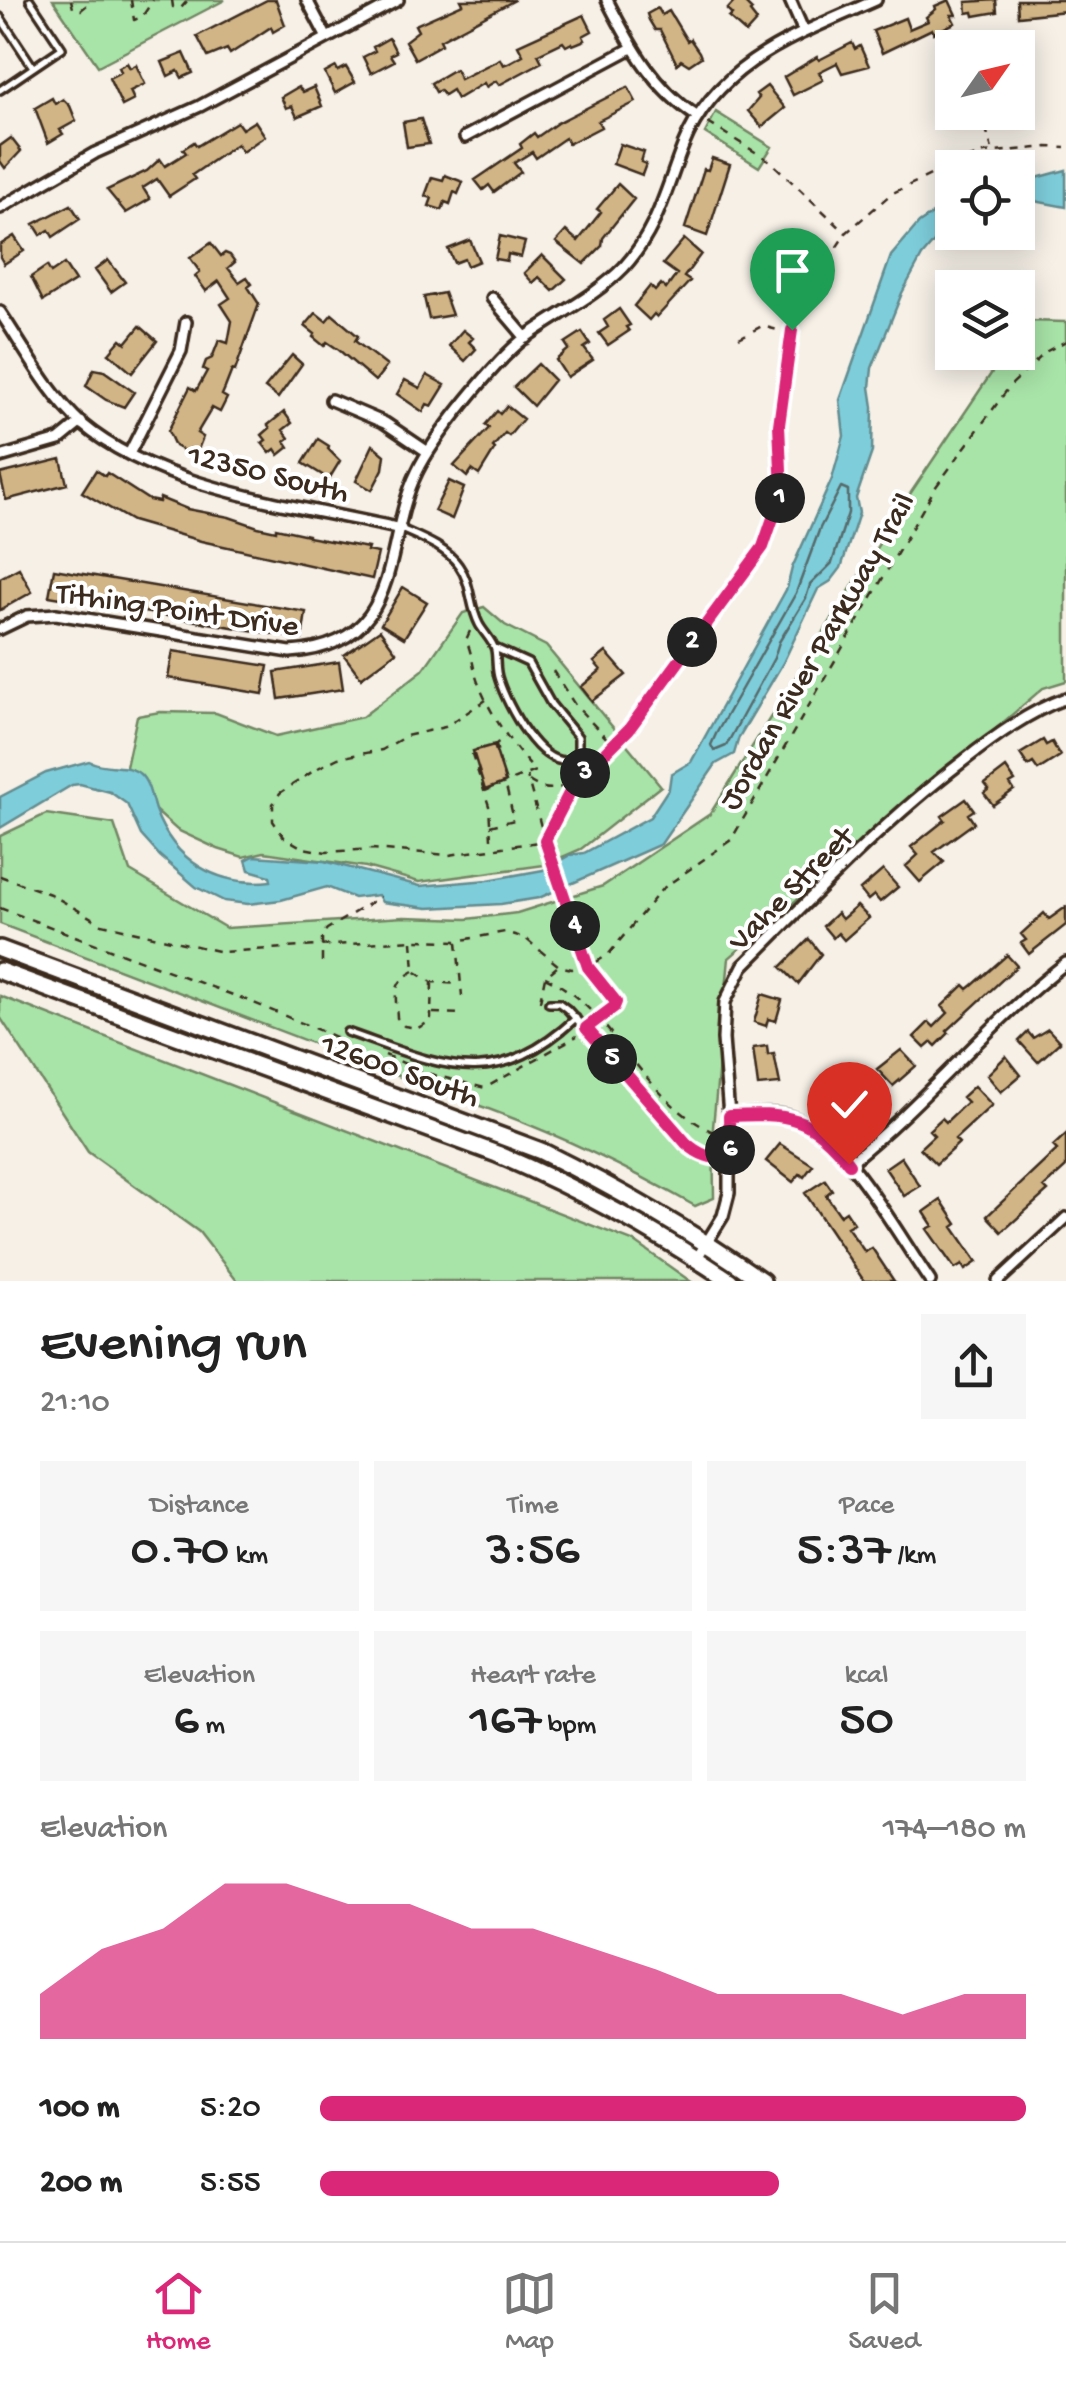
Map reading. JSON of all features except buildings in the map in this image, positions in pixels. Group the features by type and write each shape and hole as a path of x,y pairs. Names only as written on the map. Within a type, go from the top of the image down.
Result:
{"main road":[{"name":"12600 South","path":"0,949 540,1151 624,1192 762,1281"},
{"name":"12600 South","path":"0,970 497,1154 616,1210 730,1281"}],"street":[{"path":"307,0 327,38"},
{"path":"0,208 95,152 200,106 398,0"},
{"path":"606,0 632,48 668,96 698,118"},
{"path":"790,0 804,32"},
{"name":"Tithing Point Drive","path":"0,629 27,616 56,614 279,652 313,650 345,636 372,611 384,589 408,494 428,452 496,366 526,338 608,282 636,253 658,218 683,146 722,86 777,44 876,0"},
{"path":"465,136 632,48"},
{"path":"492,298 526,338"},
{"name":"12350 South","path":"0,312 80,422 129,454 192,482 401,529"},
{"path":"129,454 181,351 186,322"},
{"path":"330,400 385,424 428,452"},
{"path":"0,457 59,440 80,422"},
{"name":"Vahe Street","path":"697,1258 727,1206 730,1160 723,1039 725,1002 742,966 923,792 990,740 1043,707 1066,698"},
{"path":"849,1164 895,1127 1037,985 1066,963"},
{"path":"729,1116 792,1117 817,1129 849,1164 930,1281"},
{"path":"998,1281 1066,1218"}],"lane":[{"path":"0,90 62,48 30,0"},
{"path":"0,18 33,67"},
{"path":"401,529 452,557 469,584 479,624 495,648 528,663 551,704 578,737 575,756 565,762 549,758 520,724 500,684 495,648"},
{"path":"549,1002 559,1002 586,1028 697,1153 730,1160"},
{"path":"348,1032 450,1067 479,1067 498,1065 532,1052 576,1018"}],"path":[{"path":"70,0 73,8 81,10 93,0"},
{"path":"131,0 134,20 142,18 153,0"},
{"path":"172,0 173,7 180,8 188,0"},
{"path":"698,118 770,162 846,233"},
{"path":"1030,150 1066,148"},
{"path":"545,840 574,784 629,729 763,547 782,492 779,425 792,333 801,301 846,233 891,194 935,172"},
{"path":"739,338 762,326 792,333"},
{"name":"Jordan River Parkway Trail","path":"588,967 608,955 662,890 731,840 935,488 1010,386 1048,351 1066,341"},
{"path":"470,630 466,640 475,659 477,682 506,736 536,771 527,778 484,792"},
{"path":"554,671 575,705 613,745"},
{"path":"486,700 446,727 406,736 382,750 338,758 280,793 273,804 272,820 284,837 302,848 326,852 352,849 448,855 545,840"},
{"path":"490,838 484,792 472,751 496,744 506,736"},
{"path":"490,826 514,820 496,744"},
{"path":"565,762 574,784"},
{"path":"527,778 549,790 574,784"},
{"path":"380,1054 426,1074 485,1088 614,1007 616,1002 588,967 527,778"},
{"path":"0,876 50,894 102,924 222,952 412,940 457,941 505,932 525,938 559,966 588,967"},
{"path":"322,962 322,935 327,929 380,897"},
{"path":"0,908 344,1040"},
{"path":"412,940 414,972"},
{"path":"457,941 462,996"},
{"path":"540,1002 544,976 559,966"},
{"path":"414,972 432,982 460,984"},
{"path":"414,972 401,979 396,990 397,1018 404,1026 418,1028 431,1021 432,982"},
{"path":"544,976 561,984 598,1018 694,1122 714,1132"},
{"path":"432,1013 461,1014"}],"green space":[{"path":"53,0 225,0 98,66"},
{"path":"716,112 772,147 759,167 705,133"},
{"path":"1035,321 1066,322 1066,681 1043,688 729,958 713,1127 714,1198 695,1206 605,1158 512,1118 0,924 0,836 46,814 114,824 130,871 226,928 404,917 467,919 517,913 603,886 710,814 910,494 994,370 1035,370"},
{"path":"484,607 505,625 546,646 661,786 581,849 544,865 419,882 366,867 264,852 243,857 177,830 148,804 144,786 126,767 137,716 160,712 216,713 276,736 362,717 423,670 463,613"},
{"path":"0,996 635,1242 690,1281 237,1281 199,1232 88,1152 0,1017"}],"water":[{"path":"1066,170 1066,207 1035,201 1035,178"},
{"path":"935,212 935,241 902,293 872,368 872,452 856,498 859,513 841,568 818,589 783,663 739,737 734,754 716,764 661,844 539,898 501,904 428,908 382,902 378,895 354,898 327,887 281,900 248,904 224,901 196,887 160,856 141,835 127,804 110,792 72,785 0,828 0,797 46,773 89,761 140,774 163,828 186,856 216,875 251,882 271,881 270,876 249,870 246,860 254,856 324,861 420,886 488,880 543,870 650,817 669,788 671,774 691,762 787,588 792,568 832,479 844,436 840,400 891,256 919,223"}],"route":[{"path":"792,330 779,425 782,492 763,547 629,729 574,784 545,840 588,967 616,1002 586,1028 686,1143 709,1158 730,1160 729,1116 770,1114 792,1117 817,1129 849,1164"}]}
